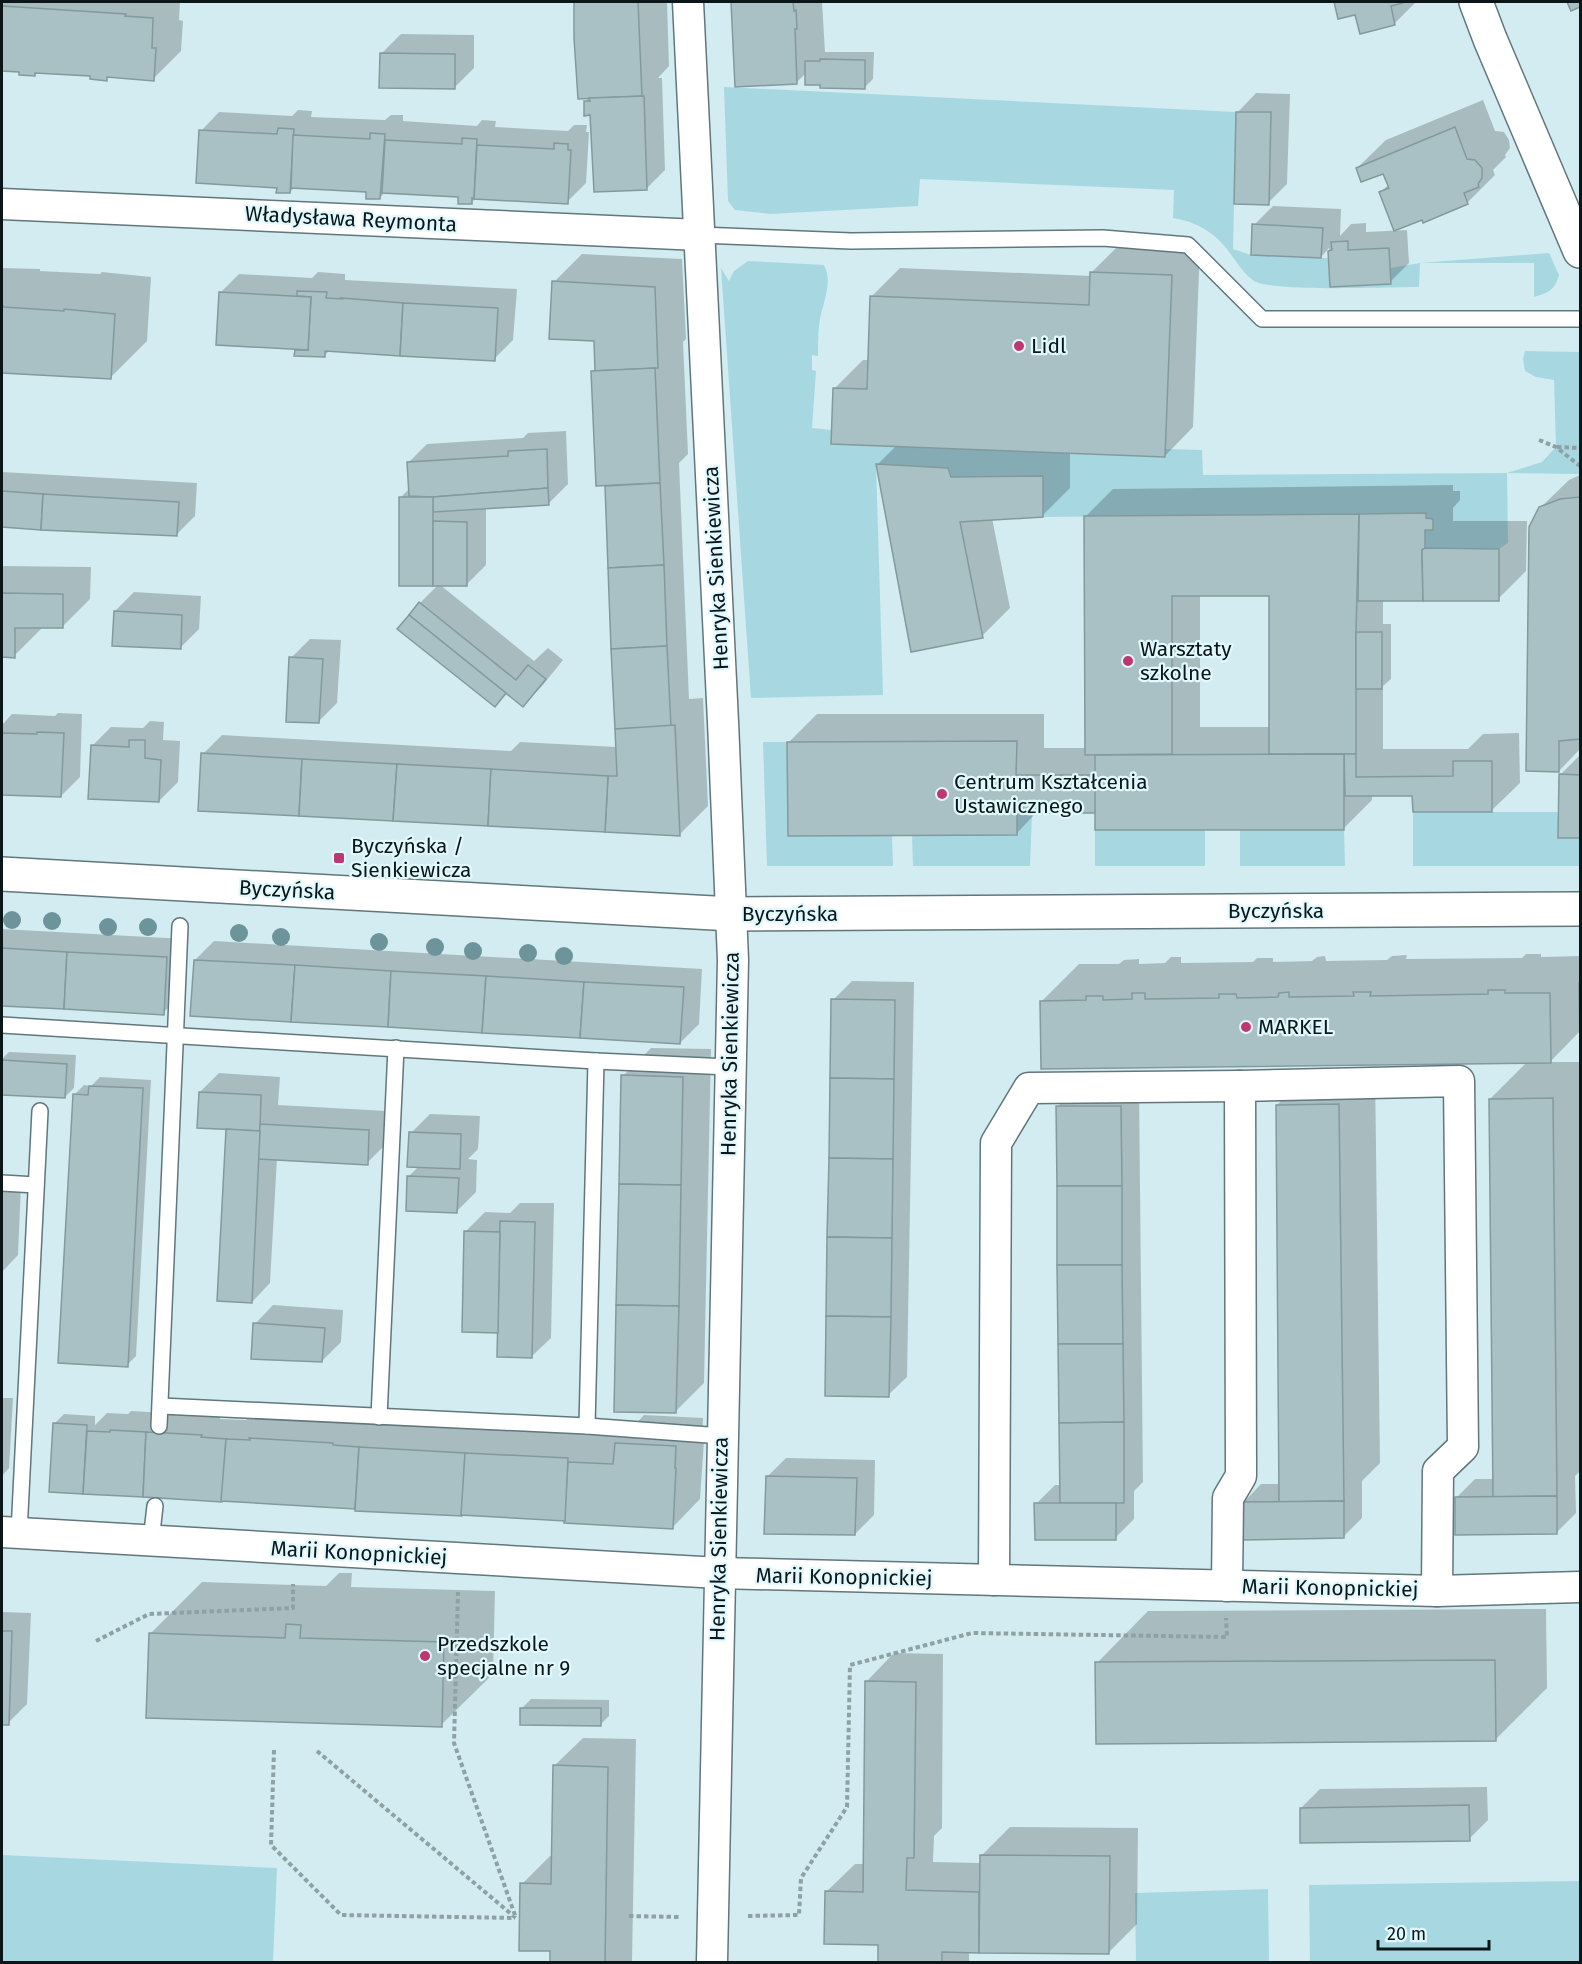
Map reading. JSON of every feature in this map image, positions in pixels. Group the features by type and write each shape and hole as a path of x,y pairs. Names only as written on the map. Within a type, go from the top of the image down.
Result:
{"street":[{"name":"Henryka Sienkiewicza","path":"688,2 732,914 712,1962"},
{"path":"1476,2 1581,251"},
{"name":"Władysława Reymonta","path":"2,204 700,235"},
{"name":"Byczyńska","path":"2,874 732,914 1581,909"},
{"path":"994,1580 996,1143 1029,1088 1459,1081 1463,1448 1438,1471 1437,1591"},
{"path":"1227,1586 1228,1498 1241,1476 1239,1086"},
{"name":"Marii Konopnickiej","path":"10,1533 719,1573 1437,1591 1581,1587"}],"lane":[{"path":"700,235 851,241 1102,238 1188,245 1262,319 1581,319"},
{"path":"159,1426 180,926"},
{"path":"2,1025 596,1061 729,1066"},
{"path":"379,1417 396,1048"},
{"path":"586,1426 596,1061"},
{"path":"10,1533 40,1111"},
{"path":"2,1183 36,1185"},
{"path":"161,1406 586,1426 722,1436"},
{"path":"152,1540 155,1506"}],"path":[{"path":"1539,440 1556,447 1581,466"},
{"path":"1556,447 1581,448"},
{"path":"96,1641 149,1614 292,1608 293,1576"},
{"path":"458,1586 454,1743 516,1918"},
{"path":"744,1916 799,1915 801,1878 847,1807 850,1665 972,1633"},
{"path":"274,1750 271,1845 341,1916 516,1918"},
{"path":"317,1751 516,1918"},
{"path":"629,1916 689,1917"}],"shaded area":[{"path":"724,87 1236,112 1233,249 1251,255 1328,258 1330,287 1390,268 1420,263 1419,287 1307,288 1284,287 1254,281 1212,234 1190,222 1173,218 1174,190 920,179 918,206 770,214 735,210 728,201"},
{"path":"1549,253 1559,275 1550,290 1534,297 1534,263 1420,263"},
{"path":"748,261 824,265 828,280 819,326 818,356 812,355 812,370 816,371 812,428 832,430 832,444 1165,457 1166,449 1202,450 1203,475 1507,473 1508,543 1499,549 1425,548 1425,530 1433,530 1433,519 1426,518 1426,513 1043,517 1043,477 951,477 948,468 876,464 883,695 751,698 721,268 729,281 734,271"},
{"path":"1525,351 1580,352 1580,474 1507,473 1542,462 1556,447 1554,380 1536,377 1525,371 1523,359"},
{"path":"763,742 787,742 788,836 892,835 893,866 767,866"},
{"path":"1413,812 1558,812 1558,838 1580,838 1580,866 1413,866"},
{"path":"1017,813 1032,813 1030,866 913,866 912,835 1017,835"},
{"path":"1095,830 1205,830 1205,866 1095,866"},
{"path":"1240,830 1344,830 1345,866 1240,866"},
{"path":"2,1855 277,1868 273,1962 2,1962"},
{"path":"1580,1881 1580,1962 1310,1962 1309,1885"},
{"path":"1268,1889 1269,1962 1136,1962 1135,1893"}],"building":[{"path":"574,2 638,2 642,96 578,99"},
{"path":"731,2 793,2 797,29 795,29 797,84 735,87"},
{"path":"1334,2 1403,3 1391,6 1395,25 1360,34 1355,15 1338,19"},
{"path":"1567,2 1580,2 1580,7 1571,11"},
{"path":"2,6 126,14 125,16 153,18 152,48 156,48 154,81 107,77 107,81 90,79 90,76 35,73 35,76 2,71"},
{"path":"380,53 455,54 455,89 379,88"},
{"path":"820,59 865,60 865,89 820,88 820,85 805,85 805,61 820,61"},
{"path":"644,96 647,190 594,192 590,115 584,116 584,101 590,101 589,98"},
{"path":"1236,112 1271,112 1269,205 1234,204"},
{"path":"1455,127 1467,159 1475,160 1482,168 1479,187 1464,193 1468,204 1423,223 1422,220 1394,231 1379,192 1389,188 1383,174 1361,182 1356,168"},
{"path":"278,128 294,129 290,193 276,193 277,188 196,183 199,130 277,134"},
{"path":"370,133 385,134 380,199 366,199 366,192 291,188 293,135 370,139"},
{"path":"462,138 477,139 472,204 458,204 458,197 382,193 385,140 462,144"},
{"path":"554,143 568,144 568,150 571,150 568,204 474,199 477,145 554,149"},
{"path":"1252,224 1323,228 1321,258 1251,255"},
{"path":"1348,241 1348,250 1389,248 1391,284 1330,287 1328,251 1332,250 1331,242"},
{"name":"Lidl","path":"1090,272 1172,275 1165,457 831,444 833,388 867,389 870,296 1089,305"},
{"path":"552,281 655,287 658,368 595,371 594,341 549,339"},
{"path":"297,291 327,292 326,298 403,303 400,356 325,351 325,357 294,356 295,350 308,350 311,297 297,296"},
{"path":"219,292 311,297 308,350 216,345"},
{"path":"403,303 498,308 495,361 400,356"},
{"path":"2,305 4,307 115,314 111,379 2,373"},
{"path":"655,368 660,483 596,486 591,371"},
{"path":"547,449 548,488 433,497 409,496 407,462 508,456 508,451"},
{"path":"876,464 948,468 951,477 1043,476 1043,517 960,522 983,638 911,652"},
{"path":"660,483 664,565 608,568 605,486"},
{"path":"548,488 549,505 433,512 433,497"},
{"path":"2,491 43,494 41,530 2,527"},
{"path":"43,494 179,502 177,536 41,530"},
{"path":"399,497 433,497 433,586 399,586"},
{"path":"1580,497 1580,739 1559,741 1559,772 1526,771 1529,527 1539,507 1560,499"},
{"path":"1426,513 1426,518 1433,519 1433,530 1425,530 1425,548 1422,550 1423,601 1358,601 1359,514"},
{"name":"Warsztaty szkolne","path":"1359,514 1356,754 1269,754 1269,596 1172,596 1172,754 1085,755 1084,516"},
{"path":"433,521 467,522 467,586 433,586"},
{"path":"1425,548 1499,549 1499,601 1423,601 1422,550"},
{"path":"664,565 667,646 611,649 608,568"},
{"path":"2,593 63,594 63,628 15,628 15,658 2,657"},
{"path":"419,602 516,680 528,665 546,679 523,707 409,615"},
{"path":"114,611 182,615 181,649 112,646"},
{"path":"409,615 506,693 495,707 397,629"},
{"path":"1356,632 1382,632 1382,689 1356,689"},
{"path":"667,646 671,727 615,729 611,649"},
{"path":"289,657 323,659 319,723 286,722"},
{"path":"675,725 680,836 605,832 608,776 617,776 615,729"},
{"path":"37,732 64,733 61,797 2,795 2,733 37,734"},
{"path":"129,740 145,740 145,758 161,760 159,802 88,799 91,745 129,747"},
{"name":"Centrum Kształcenia Ustawicznego","path":"1017,741 1016,775 1096,775 1096,813 1017,813 1017,835 788,836 787,742"},
{"path":"201,753 302,759 299,816 198,811"},
{"path":"1344,754 1356,754 1356,777 1453,776 1453,761 1492,761 1492,812 1413,812 1412,796 1345,796"},
{"path":"1344,754 1344,830 1095,830 1095,755"},
{"path":"302,759 397,764 393,821 299,816"},
{"path":"397,764 491,769 488,826 393,821"},
{"path":"491,769 608,776 605,832 488,826"},
{"path":"1559,774 1580,775 1580,838 1558,838"},
{"path":"2,948 67,952 64,1009 2,1006"},
{"path":"67,952 167,957 164,1015 64,1009"},
{"path":"194,960 295,965 291,1022 190,1016"},
{"path":"295,965 391,971 388,1027 291,1022"},
{"path":"391,971 486,976 482,1033 388,1027"},
{"path":"486,976 584,982 580,1038 482,1033"},
{"path":"584,982 684,987 680,1044 580,1038"},
{"path":"1579,983 1580,983 1580,1048"},
{"path":"1488,990 1505,990 1505,993 1550,993 1551,1063 1041,1069 1040,1001 1086,1000 1086,996 1103,996 1103,1000 1132,999 1132,993 1145,993 1145,999 1219,998 1219,994 1236,994 1237,998 1278,997 1279,993 1289,992 1289,997 1354,996 1353,992 1371,992 1370,996 1488,994"},
{"path":"831,999 895,1000 894,1079 830,1078"},
{"path":"2,1060 67,1064 65,1098 2,1095"},
{"path":"621,1075 683,1077 681,1185 619,1184"},
{"path":"830,1078 894,1079 893,1159 829,1158"},
{"path":"89,1086 143,1088 128,1367 58,1363 73,1094 88,1095"},
{"path":"199,1092 261,1095 260,1131 197,1128"},
{"path":"1553,1098 1557,1496 1493,1497 1489,1099"},
{"path":"1339,1104 1344,1501 1279,1502 1276,1105"},
{"path":"1056,1106 1121,1106 1122,1186 1057,1186"},
{"path":"260,1124 369,1130 368,1165 258,1159"},
{"path":"226,1129 260,1131 252,1303 217,1301"},
{"path":"409,1132 461,1134 460,1169 407,1167"},
{"path":"829,1158 893,1159 892,1238 827,1237"},
{"path":"407,1176 459,1178 457,1213 406,1211"},
{"path":"619,1184 681,1185 679,1306 616,1305"},
{"path":"1057,1186 1122,1186 1122,1265 1057,1265"},
{"path":"500,1221 535,1222 532,1358 497,1357"},
{"path":"464,1231 500,1232 498,1333 462,1332"},
{"path":"827,1237 892,1238 891,1317 826,1316"},
{"path":"1057,1265 1122,1265 1123,1344 1058,1344"},
{"path":"616,1305 679,1306 676,1413 614,1412"},
{"path":"826,1316 891,1317 889,1397 825,1396"},
{"path":"253,1323 325,1328 322,1362 251,1359"},
{"path":"1058,1344 1123,1344 1124,1422 1059,1423"},
{"path":"1124,1422 1124,1503 1060,1503 1059,1423"},
{"path":"53,1423 87,1425 83,1494 49,1492"},
{"path":"110,1430 146,1432 143,1497 83,1494 87,1431 110,1432"},
{"path":"146,1432 202,1435 201,1437 226,1439 222,1502 143,1497"},
{"path":"249,1438 333,1443 333,1445 359,1447 355,1509 221,1501 226,1439 250,1440"},
{"path":"615,1443 676,1446 673,1529 564,1523 568,1462 613,1464"},
{"path":"359,1447 465,1453 462,1516 355,1511"},
{"path":"465,1453 568,1458 565,1521 461,1515"},
{"path":"766,1476 857,1478 855,1535 764,1534"},
{"path":"1557,1496 1557,1534 1455,1535 1455,1497"},
{"path":"1344,1501 1344,1538 1241,1540 1241,1502"},
{"path":"1034,1503 1116,1503 1116,1540 1035,1540"},
{"path":"286,1624 301,1625 300,1638 444,1642 442,1727 146,1718 149,1633 285,1638"},
{"path":"2,1631 12,1631 9,1725 2,1725"},
{"path":"1495,1660 1496,1741 1096,1744 1095,1662"},
{"path":"865,1681 916,1682 914,1858 907,1858 906,1890 979,1892 979,1953 942,1952 942,1962 878,1962 878,1945 824,1944 825,1891 863,1892"},
{"path":"520,1708 601,1708 601,1726 520,1725"},
{"path":"553,1765 608,1767 605,1962 550,1962 550,1951 519,1951 520,1883 551,1884"},
{"path":"1469,1805 1470,1841 1300,1843 1300,1808"},
{"path":"980,1855 1110,1856 1109,1954 979,1953"}],"place":[{"name":"Lidl","path":"1019,346"},
{"name":"Warsztaty szkolne","path":"1128,661"},
{"name":"Centrum Kształcenia Ustawicznego","path":"942,794"},
{"name":"Byczyńska / Sienkiewicza","path":"339,858"},
{"name":"MARKEL","path":"1246,1027"},
{"name":"Przedszkole specjalne nr 9","path":"425,1656"}]}
